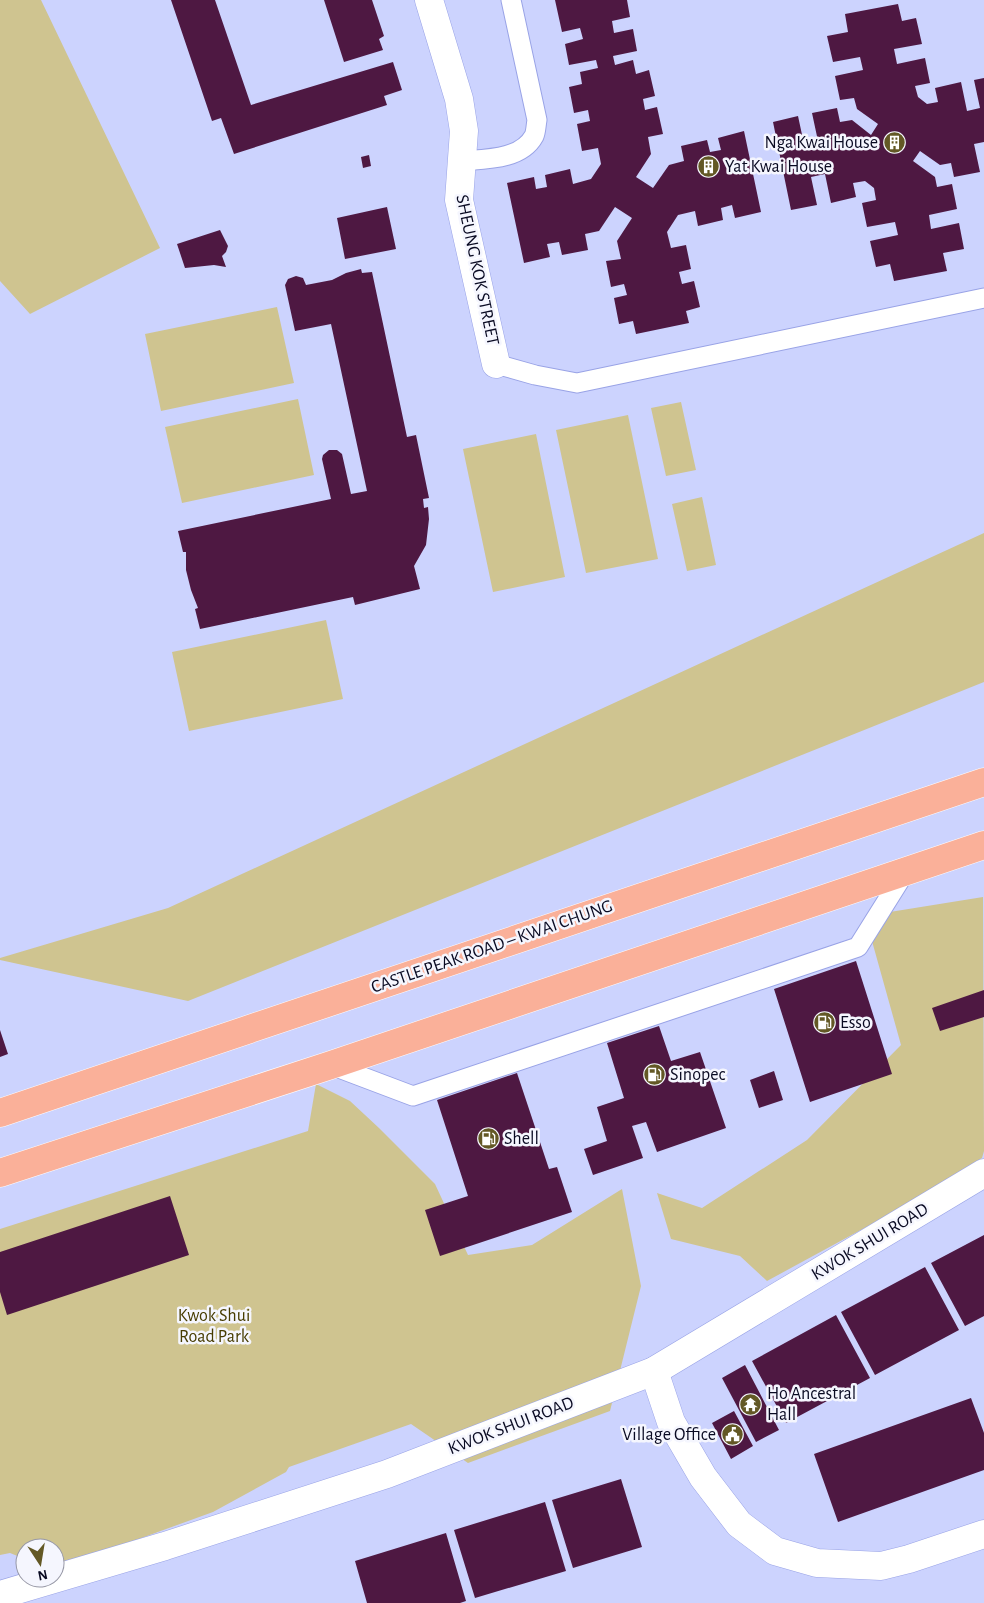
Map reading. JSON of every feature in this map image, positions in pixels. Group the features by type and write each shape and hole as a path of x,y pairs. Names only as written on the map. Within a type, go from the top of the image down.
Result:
{"main road":[{"name":"CASTLE PEAK ROAD – KWAI CHUNG","path":"0,1113 984,782"},
{"path":"0,1173 331,1065 984,845"}],"street":[{"name":"SHEUNG KOK STREET","path":"428,0 459,99 464,131 459,200 496,364"},
{"name":"KWOK SHUI ROAD","path":"0,1595 165,1546 387,1474 654,1371 984,1173"},
{"path":"654,1371 671,1422 703,1477 739,1524 775,1551 817,1563 881,1566 984,1534"}],"lane":[{"path":"462,161 510,155 525,146 534,135 537,120 511,0"},
{"path":"496,364 535,375 577,383 984,298"},
{"path":"331,1065 413,1096 858,947 905,872"}],"green space":[{"path":"0,0 41,0 160,248 30,314 0,281"},
{"path":"277,307 294,383 161,411 145,334"},
{"path":"298,399 314,475 182,503 165,427"},
{"path":"681,402 696,470 666,476 651,408"},
{"path":"628,415 658,559 586,573 556,430"},
{"path":"536,434 565,577 493,592 463,449"},
{"path":"702,497 716,565 687,571 672,504"},
{"path":"984,533 984,682 188,1001 0,960 0,958 168,908"},
{"path":"326,620 343,699 189,731 172,652"},
{"path":"983,897 984,1151 982,1158 870,1225 767,1281 740,1256 671,1239 657,1193 702,1208 807,1140 901,1045 865,916"},
{"name":"Kwok Shui Road Park","path":"316,1084 350,1101 435,1184 468,1255 532,1245 622,1189 641,1286 610,1411 468,1463 411,1424 289,1467 286,1472 213,1512 78,1561 65,1562 65,1538 15,1538 15,1555 10,1553 0,1555 0,1229 308,1131"}],"building":[{"path":"171,0 215,0 251,105 393,62 402,90 384,96 387,105 234,154 221,118 212,121"},
{"path":"324,0 372,0 384,36 379,39 383,50 344,62"},
{"name":"Yat Kwai House","path":"555,0 627,0 630,17 612,21 614,33 633,29 637,51 613,56 615,65 633,60 636,74 649,70 655,96 643,99 645,110 657,107 663,134 648,137 651,154 636,177 653,188 669,165 684,161 681,146 707,140 710,152 721,150 718,138 744,131 761,212 735,218 732,205 721,208 723,220 698,226 695,211 678,215 667,232 671,248 686,245 691,269 679,272 682,284 694,281 700,307 686,311 689,323 636,334 633,321 619,324 614,298 627,295 624,284 611,287 606,261 621,259 617,241 632,218 615,207 599,231 585,234 588,250 562,255 559,242 547,244 550,257 524,263 507,183 534,177 536,189 547,187 545,175 570,169 573,184 591,179 601,164 598,148 582,151 577,124 590,121 588,110 574,113 569,87 582,84 580,72 598,68 596,60 569,65 565,44 583,39 580,28 562,32"},
{"name":"Nga Kwai House","path":"898,4 902,21 916,18 922,44 894,49 897,64 925,58 930,83 915,86 918,97 927,104 938,102 935,88 961,82 967,111 980,108 974,80 984,78 984,142 974,144 980,172 954,177 951,163 940,165 920,151 913,161 935,177 937,187 952,184 957,209 929,215 931,229 959,223 964,249 943,253 947,271 894,281 890,264 876,267 870,241 898,235 895,222 867,227 862,203 876,200 874,188 865,181 853,183 856,197 831,203 825,174 811,177 817,205 791,210 773,122 798,116 804,144 818,141 812,113 837,108 840,122 852,120 871,135 878,124 857,109 854,98 840,100 835,76 863,70 860,57 833,62 827,36 848,32 845,14"},
{"path":"369,155 371,166 363,168 361,157"},
{"path":"387,207 396,249 345,259 337,218"},
{"path":"220,230 228,246 222,256 226,267 214,265 185,268 177,244"},
{"path":"361,269 362,273 372,272 407,437 416,435 429,498 423,499 424,508 428,507 429,519 426,545 414,566 420,589 355,605 353,597 200,629 195,609 198,608 186,570 186,552 183,552 178,531 331,499 322,459 323,455 329,450 337,450 342,454 351,494 367,491 331,324 295,331 285,285 288,279 296,276 303,278 306,285 332,280 346,273"},
{"path":"856,961 892,1074 810,1102 774,989"},
{"path":"984,990 984,1017 940,1031 932,1008"},
{"path":"659,1026 671,1061 700,1052 726,1128 657,1152 646,1122 632,1126 643,1158 593,1175 584,1149 607,1141 597,1107 624,1098 607,1043"},
{"path":"0,1030 8,1054 0,1057"},
{"path":"774,1071 783,1100 759,1108 750,1080"},
{"path":"517,1073 549,1169 557,1167 572,1212 440,1256 425,1210 468,1196 437,1100"},
{"path":"170,1196 189,1255 7,1315 0,1292 0,1252"},
{"path":"984,1235 984,1316 965,1326 931,1263"},
{"path":"925,1267 959,1330 875,1375 841,1312"},
{"path":"836,1315 870,1378 786,1423 752,1361"},
{"name":"Ho Ancestral Hall","path":"745,1365 779,1430 756,1442 722,1378"},
{"path":"971,1398 984,1433 984,1470 838,1522 814,1454"},
{"name":"Village Office","path":"734,1411 753,1446 731,1459 712,1423"},
{"path":"621,1479 642,1547 573,1568 552,1500"},
{"path":"545,1502 566,1571 475,1598 454,1530"},
{"path":"446,1533 466,1601 460,1603 367,1603 355,1561"}],"place":[{"name":"Nga Kwai House","path":"894,143"},
{"name":"Yat Kwai House","path":"709,167"},
{"name":"Esso","path":"824,1023"},
{"name":"Sinopec","path":"654,1075"},
{"name":"Shell","path":"488,1139"},
{"name":"Ho Ancestral Hall","path":"751,1404"},
{"name":"Village Office","path":"732,1435"}]}
